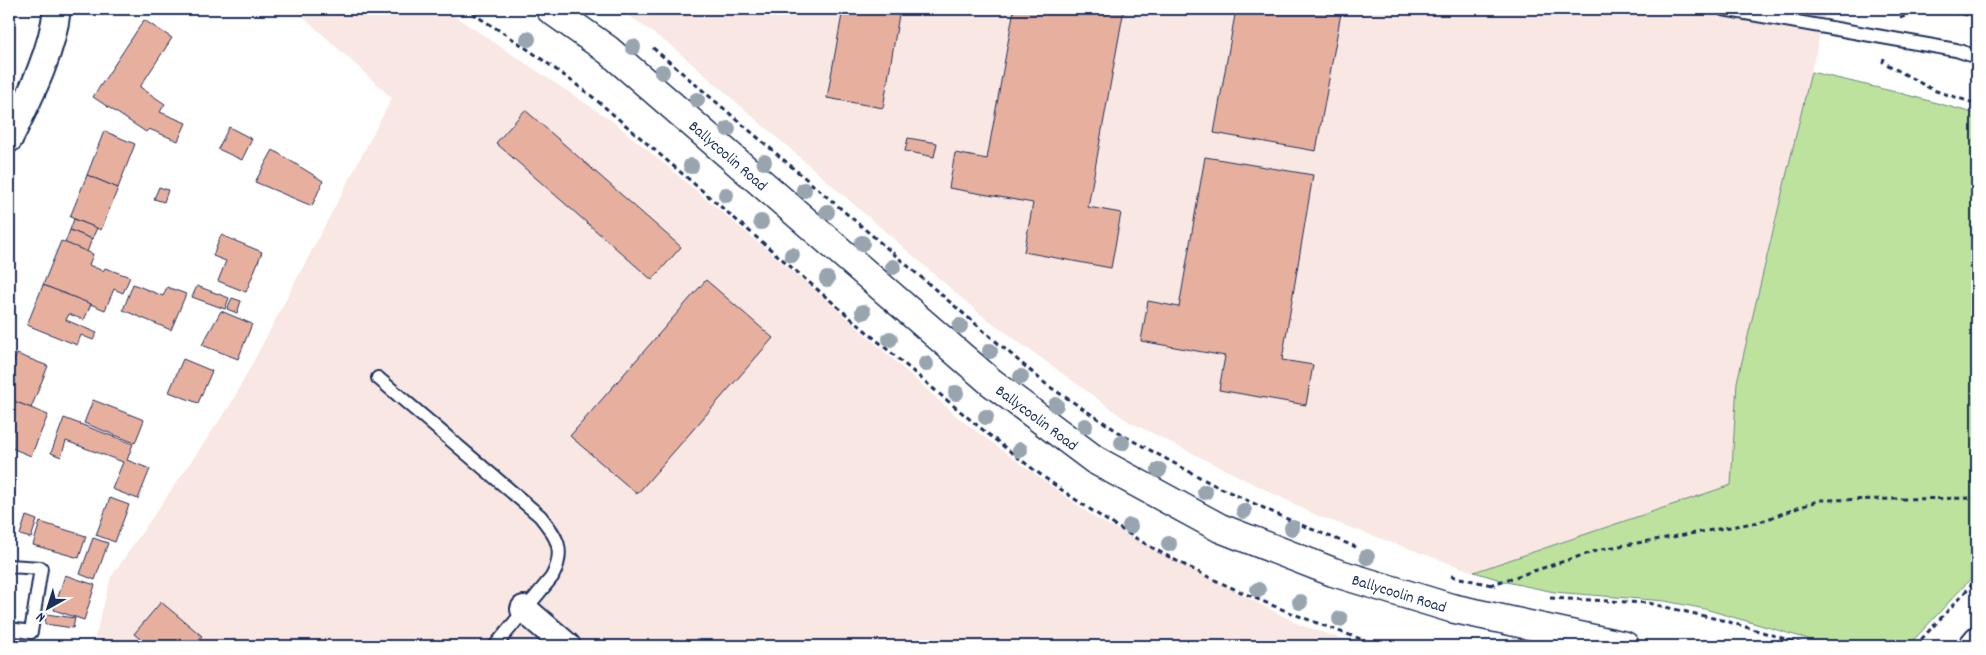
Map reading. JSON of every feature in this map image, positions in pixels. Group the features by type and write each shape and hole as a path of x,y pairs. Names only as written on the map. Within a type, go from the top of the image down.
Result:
{"street":[{"path":"9,139 31,93 46,52 57,9"},
{"name":"Ballycoolin Road","path":"550,9 608,50 991,382 1095,460 1220,528 1333,572 1450,608 1625,646"},
{"path":"524,609 567,646"},
{"path":"1972,646 1977,640"}],"lane":[{"path":"1723,9 1956,50 1977,57"},
{"path":"378,378 540,516 554,533 560,547 558,565 552,577 495,646"},
{"path":"9,566 41,568 31,632 9,629"}],"path":[{"path":"1977,17 1955,11 1907,15 1894,20 1887,38 1883,62 1933,90 1977,104"},
{"path":"646,42 1047,385 1126,437 1214,484 1294,522 1356,547"},
{"path":"1490,585 1602,549 1759,522 1820,500 1977,498"},
{"path":"1447,575 1498,587"},
{"path":"1915,646 1977,579"},
{"path":"1548,598 1648,604 1726,621 1808,646"}],"shaded area":[{"path":"295,9 444,9 615,123 820,294 961,420 1095,518 1300,625 1364,646 93,646 111,577 231,404 392,98"},
{"path":"620,9 1826,9 1737,382 1731,485 1474,572 1318,516 1128,421 979,313 674,48"}],"green space":[{"path":"1811,72 1977,114 1977,572 1908,646 1832,646 1705,609 1665,601 1554,592 1511,583 1474,572 1731,485 1737,382"}],"building":[{"path":"843,9 900,9 883,108 827,98"},
{"path":"1014,9 1124,9 1088,207 1121,213 1111,268 1024,252 1033,203 949,188 955,153 987,159"},
{"path":"1236,9 1317,9 1341,13 1316,151 1214,133"},
{"path":"144,20 172,38 140,87 165,104 160,112 186,123 178,141 149,129 146,132 93,97"},
{"path":"525,110 681,247 652,280 496,143"},
{"path":"229,127 252,139 242,160 218,149"},
{"path":"104,131 135,144 118,188 87,175"},
{"path":"908,138 937,143 934,157 905,151"},
{"path":"273,150 323,181 312,206 255,182"},
{"path":"1205,157 1313,175 1282,360 1313,365 1306,405 1219,390 1225,356 1141,341 1148,301 1179,307"},
{"path":"87,175 118,188 101,230 70,217"},
{"path":"159,187 168,190 164,202 154,199"},
{"path":"74,219 97,228 92,239 70,230"},
{"path":"70,230 92,239 87,252 65,243"},
{"path":"221,235 262,252 246,292 218,281 226,261 213,256"},
{"path":"61,241 93,254 89,265 103,271 105,268 130,277 123,293 114,289 105,310 43,285"},
{"path":"706,280 773,338 637,494 570,436"},
{"path":"133,284 163,296 167,287 186,294 171,330 123,310"},
{"path":"43,285 91,304 84,320 69,314 66,320 97,333 93,340 81,335 77,345 27,325"},
{"path":"197,286 229,298 225,309 192,297"},
{"path":"232,298 241,301 237,313 227,309"},
{"path":"221,311 252,324 238,359 202,345"},
{"path":"17,354 48,366 31,408 9,399 9,373"},
{"path":"183,359 212,371 198,403 169,392"},
{"path":"9,399 48,415 31,456 9,447"},
{"path":"93,400 144,420 135,443 84,423"},
{"path":"64,418 133,444 127,460 150,469 138,499 112,489 123,462 66,441 61,457 51,453"},
{"path":"9,480 15,481 14,504 9,503"},
{"path":"110,498 129,505 115,542 96,535"},
{"path":"26,516 37,520 31,538 20,535"},
{"path":"9,522 14,523 14,538 9,538"},
{"path":"40,522 86,536 79,558 33,545"},
{"path":"93,538 108,543 95,580 80,574"},
{"path":"65,575 95,585 84,620 54,610"},
{"path":"161,602 202,636 193,646 149,646 134,634"},
{"path":"46,614 75,618 73,628 45,624"}]}
